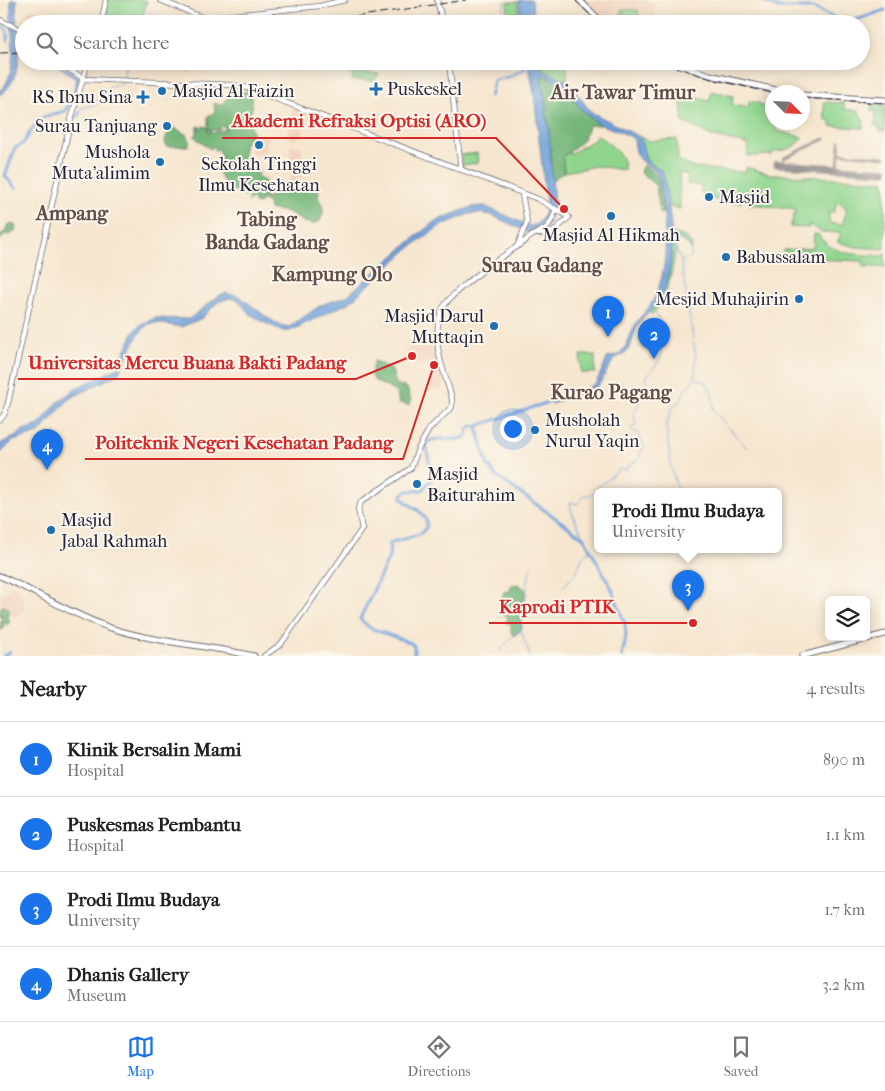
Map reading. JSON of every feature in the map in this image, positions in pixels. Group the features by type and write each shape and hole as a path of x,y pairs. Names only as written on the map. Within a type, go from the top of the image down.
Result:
{"highway":[{"path":"579,1 594,15"},
{"path":"690,70 765,90"},
{"path":"692,70 709,76"},
{"path":"742,85 765,89"},
{"path":"810,97 884,101"},
{"path":"0,577 105,627 141,638 244,656"},
{"path":"105,627 146,637 254,656"},
{"path":"802,656 885,635"}],"main road":[{"path":"101,15 104,0"},
{"path":"160,0 197,15"},
{"path":"165,0 176,6"},
{"path":"238,15 315,5 338,0"},
{"path":"267,11 320,6 345,0"},
{"path":"437,0 440,15"},
{"path":"0,20 15,27"},
{"path":"70,70 84,79 232,85 246,88 522,194 555,208 569,217 558,229 529,238 473,278 442,309 438,350 453,402 452,407 430,429 418,449 412,468 361,502 358,509 362,529 281,644 264,656"},
{"path":"0,420 8,404 68,132 86,70"},
{"path":"450,70 461,170"},
{"path":"517,247 526,224 522,194"},
{"path":"540,234 549,226 555,208"}],"shaded area":[{"path":"580,0 647,0 654,4 655,15 596,15"},
{"path":"30,9 37,12 36,15 28,15"},
{"path":"178,70 192,70 191,73"},
{"path":"293,107 304,111 303,137 300,136 296,140 287,138"},
{"name":"Sekolah Tinggi Ilmu Kesehatan","path":"257,134 267,135 266,155 251,154 251,146"},
{"path":"291,146 302,147 300,187 290,185"},
{"path":"410,343 438,350 443,366 442,390 428,391 430,371 434,372 434,368 422,364 402,362 406,350 410,348 407,346"},
{"path":"11,585 18,588 25,602 22,606 25,609 15,618 8,612 10,610 3,606 0,608 0,593 5,595"}],"green space":[{"path":"107,0 146,0 143,15 103,15"},
{"path":"507,2 518,2 518,15 508,15"},
{"path":"621,10 638,10 638,15 624,15 624,13 620,15"},
{"path":"349,70 379,74 373,81 352,80 353,75 349,74"},
{"path":"567,70 567,81 544,71"},
{"path":"541,75 551,78 559,84 586,114 603,125 589,125 583,140 563,157 564,172 551,181 549,130"},
{"path":"712,91 733,96 732,105 748,107 749,101 759,103 765,108 765,130 777,130 802,137 798,144 773,152 772,155 748,156 747,144 714,137 683,122 681,101 684,100 684,94 709,101"},
{"path":"249,92 252,102 252,109 248,119 253,133 245,143 243,153 259,171 257,175 267,183 270,192 259,204 254,203 254,200 251,199 248,202 249,197 233,190 224,182 219,172 219,167 222,164 228,170 230,167 220,161 221,157 218,148 215,151 214,146 211,149 194,136 197,134 197,127 200,126 200,130 203,126 207,127 208,133 226,129 222,125 219,130 208,130 208,116 215,112 214,103 221,105 231,94"},
{"path":"824,102 844,103 844,109 859,111 864,122 863,128 831,126 831,121 825,119"},
{"path":"871,105 885,105 885,131 879,131 879,126 875,126 876,112 871,111"},
{"path":"171,126 187,135 190,140 188,146 166,146 165,140"},
{"path":"597,135 620,154 624,170 596,166 564,172 563,157 569,151 570,154 594,140"},
{"path":"640,137 649,141 677,139 678,160 694,168 745,172 746,167 770,174 885,181 885,249 856,247 837,242 842,233 821,232 809,224 809,228 790,227 796,209 750,204 750,193 743,192 741,203 711,199 712,196 701,193 701,186 687,184 688,175 679,173 680,209 668,206 663,172 646,160","holes":["837,202 841,203 847,210 842,225 829,223 829,212 834,212"]},
{"path":"477,153 478,163 462,165 461,155"},
{"path":"643,165 650,169 658,179 663,213 660,214 656,186 640,172"},
{"path":"314,186 319,191 318,198 323,204 322,208 324,210 320,221 313,224 304,222 288,212 269,209 268,203 264,200 270,196 275,196 280,188 293,191"},
{"path":"12,224 16,226 15,231 9,235 6,234 0,240 0,236 7,229 7,225"},
{"path":"671,233 686,237 692,245 691,250 689,245 677,238 667,288 652,315 649,312 661,295 668,275"},
{"path":"814,234 818,234 831,247 839,251 884,256 885,252 885,267 863,267 863,261 812,259 782,254 784,250 813,248"},
{"path":"580,355 595,355 595,373 581,373"},
{"path":"374,361 392,370 396,384 407,388 411,401 409,405 399,403 396,392 375,381 371,375"},
{"path":"518,584 526,590 526,594 521,620 522,629 514,636 511,632 511,624 506,623 508,617 502,613 501,603 504,591 509,592 512,585"},
{"path":"3,606 10,609 7,616 10,621 7,625 2,621 4,627 0,631 2,615 0,616 0,608"}],"water":[{"path":"11,0 17,0 15,15 16,70 9,86 0,95 0,90 6,83 10,73 12,61"},
{"path":"519,0 532,0 533,15 520,15"},
{"path":"530,70 543,70 567,81 591,112 640,137 646,160 663,172 671,222 672,239 669,273 657,304 639,324 629,349 614,359 598,386 551,404 551,400 586,389 596,383 608,357 619,354 623,350 635,325 653,301 663,271 665,256 665,224 659,177 655,171 641,161 634,139 606,127 591,118 563,88 550,78 541,75 549,130 554,206 548,224 535,233 529,233 491,215 479,213 469,214 440,226 408,249 350,302 290,331 283,331 265,323 250,314 238,300 230,298 218,302 202,318 181,327 158,323 148,324 138,335 118,374 69,399 39,433 13,441 0,454 1,443 17,436 23,430 39,425 59,401 78,387 118,368 133,333 140,325 155,318 189,319 220,295 226,293 239,296 268,318 280,325 289,327 321,305 347,296 434,222 453,214 472,207 484,206 530,226 538,223 544,214 546,201"}],"waterway":[{"path":"143,15 147,0"},
{"path":"760,0 779,8 813,8 829,15"},
{"path":"505,2 503,8 505,15"},
{"path":"870,15 885,10"},
{"path":"0,23 7,30 8,41"},
{"path":"16,188 5,176 15,148 23,144 32,129 44,117 65,111 72,100 78,78 66,70"},
{"path":"124,79 125,70"},
{"path":"490,97 494,80 508,77 522,70"},
{"path":"80,111 82,108 96,104 100,95 112,86 124,83"},
{"path":"73,117 78,116 80,111"},
{"path":"672,235 679,236 692,247 691,257 682,261"},
{"path":"671,247 677,250 681,261 696,358 695,378 686,388 680,402 673,406 666,425 671,467 677,488"},
{"path":"634,412 648,392 646,378 662,356 660,341 665,329 656,314 648,311"},
{"path":"695,378 706,382 712,393 713,410 748,449"},
{"path":"414,656 414,646 411,643 370,628 360,619 389,557 390,543 417,535 426,527 426,521 421,513 402,498 402,494 407,491 422,490 432,479 426,443 436,439 462,438 467,436 468,429 472,426 555,400"},
{"path":"597,488 620,469 627,470 627,467 638,460 644,445 637,432 632,432 632,427 636,425 634,414"},
{"path":"477,426 487,464 496,476 584,538 612,589 625,624 626,637 622,656"},
{"path":"583,536 573,515 570,502 578,504 584,495 593,495 594,493"},
{"path":"564,586 576,573 583,556 590,550"},
{"path":"530,656 521,631 520,619 531,567"},
{"path":"500,651 517,631 521,631"},
{"path":"3,656 10,652"}],"taxiway":[{"path":"784,164 784,158 825,139"},
{"path":"838,168 840,141"},
{"path":"839,153 885,157"}],"runway":[{"path":"777,164 885,171"}],"railway":[{"path":"367,15 466,0"},
{"path":"575,0 591,15"},
{"path":"0,53 15,52"},
{"path":"685,70 711,79 765,91"},
{"path":"810,98 885,103"}],"place":[{"name":"Puskeskel","path":"376,89"},
{"name":"Masjid Al Faizin","path":"162,91"},
{"name":"RS Ibnu Sina","path":"143,97"},
{"name":"Surau Tanjuang","path":"167,126"},
{"name":"Sekolah Tinggi Ilmu Kesehatan","path":"259,145"},
{"name":"Mushola Muta'alimim","path":"160,162"},
{"name":"Masjid","path":"709,197"},
{"name":"Akademi Refraksi Optisi (ARO)","path":"564,209"},
{"name":"Masjid Al Hikmah","path":"611,216"},
{"name":"Babussalam","path":"726,257"},
{"name":"Mesjid Muhajirin","path":"799,299"},
{"name":"Masjid Darul Muttaqin","path":"494,326"},
{"name":"Klinik Bersalin Mami","path":"608,337"},
{"name":"Universitas Mercu Buana Bakti Padang","path":"412,356"},
{"name":"Puskesmas Pembantu","path":"654,359"},
{"name":"Politeknik Negeri Kesehatan Padang","path":"434,365"},
{"name":"Musholah Nurul Yaqin","path":"535,430"},
{"name":"Dhanis Gallery","path":"47,470"},
{"name":"Masjid Baiturahim","path":"417,484"},
{"name":"Masjid Jabal Rahmah","path":"51,530"},
{"name":"Prodi Ilmu Budaya","path":"688,611"},
{"name":"Kaprodi PTIK","path":"693,623"}],"district":[{"name":"Air Tawar Timur","path":"623,92"},
{"name":"Ampang","path":"72,213"},
{"name":"Tabing Banda Gadang","path":"267,230"},
{"name":"Surau Gadang","path":"542,265"},
{"name":"Kampung Olo","path":"332,274"},
{"name":"Kurao Pagang","path":"611,392"}]}
